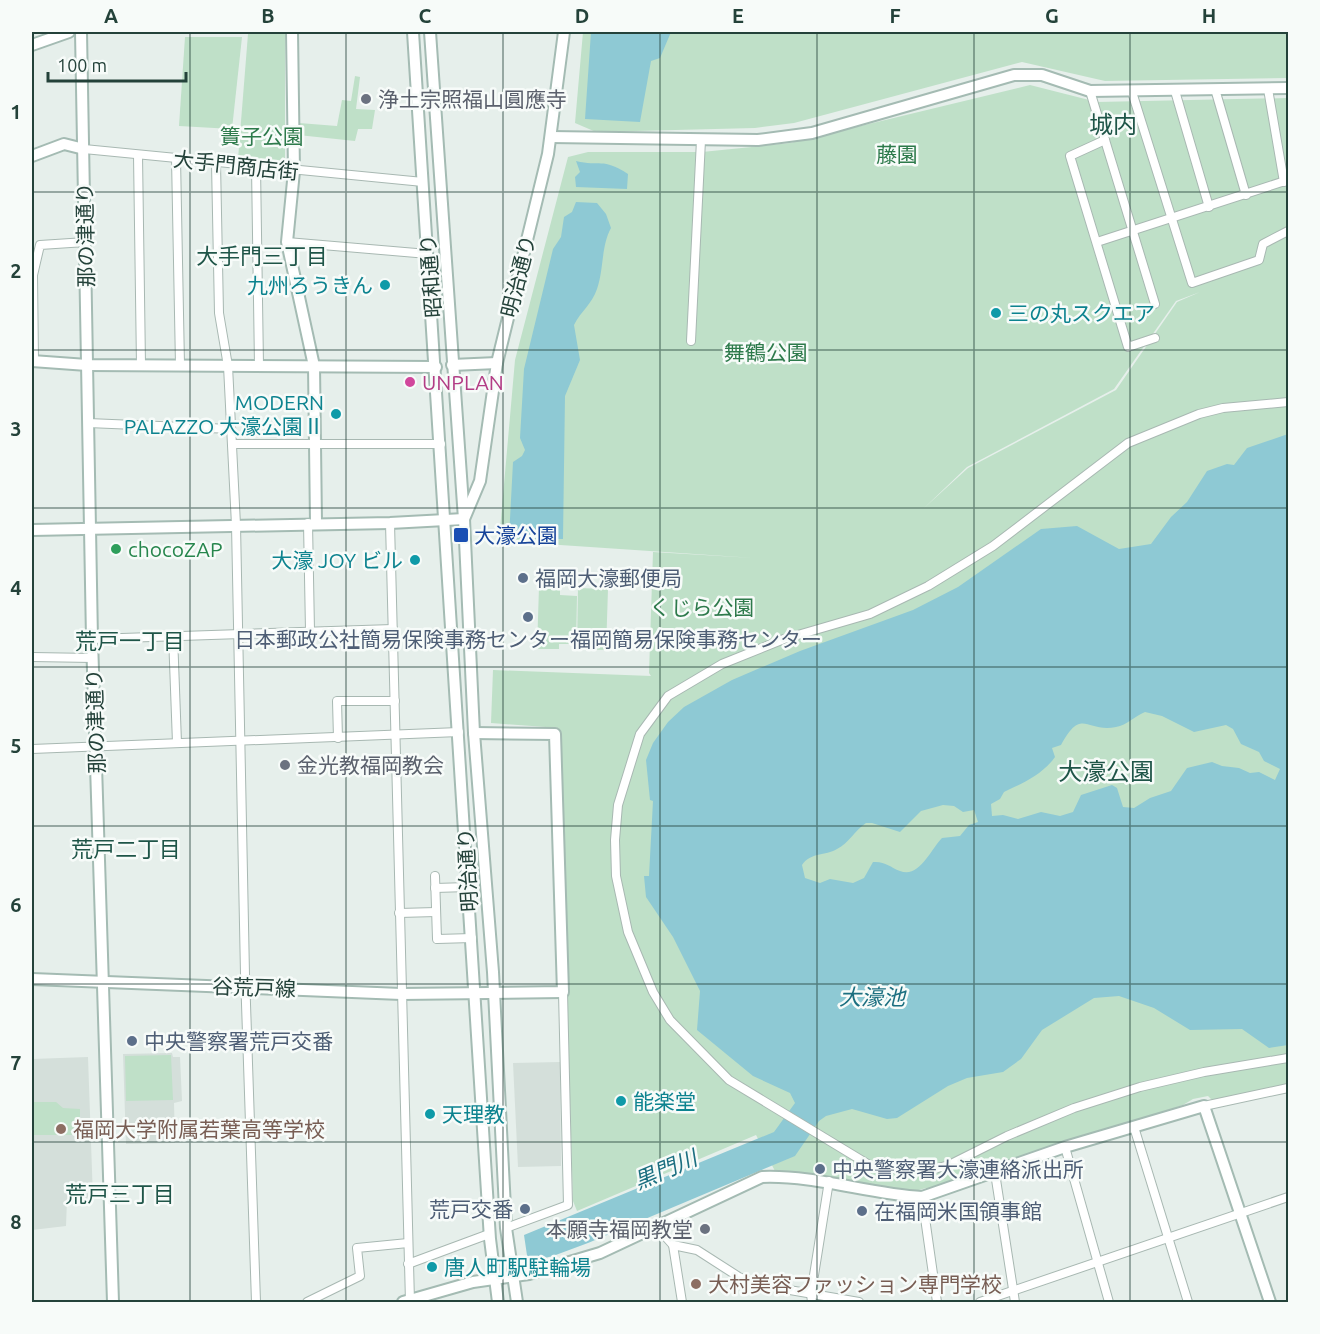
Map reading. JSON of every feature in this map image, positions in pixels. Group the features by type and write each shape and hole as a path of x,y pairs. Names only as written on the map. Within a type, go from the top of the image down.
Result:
{"street":[{"path":"32,45 69,32"},
{"name":"那の津通り","path":"81,32 92,639 113,1302"},
{"path":"292,32 294,171 287,242 314,366 316,444 310,631"},
{"name":"昭和通り","path":"413,32 446,520"},
{"name":"昭和通り","path":"430,32 464,519"},
{"name":"明治通り","path":"512,1272 506,1232 493,994 474,733 464,519 480,481 497,363 552,138 564,32"},
{"path":"552,138 758,140 812,133 1014,75 1042,75 1090,91 1288,88"},
{"path":"1097,242 1286,181 1268,88"},
{"path":"1215,89 1246,195"},
{"path":"1090,91 1155,304"},
{"path":"1175,91 1209,207"},
{"path":"1132,92 1192,283 1259,260 1263,244 1288,231"},
{"path":"1105,140 1070,156 1128,347 1155,338"},
{"path":"691,341 701,141"},
{"path":"32,156 64,144 84,149"},
{"name":"大手門商店街","path":"84,149 423,182"},
{"path":"138,155 141,365"},
{"path":"176,158 180,365"},
{"path":"216,163 219,313 228,366 236,525 246,986 256,1302"},
{"path":"256,167 259,366"},
{"path":"86,242 40,245 33,275 33,361 87,365 436,367"},
{"path":"287,242 428,254"},
{"path":"452,365 497,363"},
{"path":"1288,402 1223,408 1199,414 1128,443 973,560 870,614 784,639 722,664 669,696 640,734 618,805 615,840 616,876 621,910 635,954 670,1020 689,1042 729,1080 871,1166 923,1172 949,1165 1007,1136 1074,1108 1140,1087 1204,1072 1288,1058"},
{"path":"88,423 231,429"},
{"path":"232,444 441,444"},
{"path":"32,530 390,523 464,519"},
{"name":"明治通り","path":"446,520 493,1275"},
{"path":"390,523 408,1302 493,1275 562,1265 600,1253 762,1178 790,1177 829,1181 922,1197 1065,1147 1204,1106 1288,1090"},
{"path":"92,639 393,629"},
{"path":"173,635 177,743"},
{"path":"32,657 93,658"},
{"path":"338,738 337,701 395,701"},
{"path":"32,749 388,736 396,732 459,732"},
{"path":"474,733 555,734 568,1205 506,1232"},
{"path":"435,876 437,939 471,938"},
{"path":"435,888 468,886"},
{"path":"399,913 436,912"},
{"name":"谷荒戸線","path":"32,979 401,994 476,995 563,992"},
{"path":"1204,1106 1270,1302"},
{"path":"1134,1127 1188,1302"},
{"path":"1065,1147 1109,1302"},
{"path":"995,1173 1015,1302"},
{"path":"811,1298 829,1181"},
{"path":"922,1197 937,1302"},
{"path":"980,1302 1288,1197"},
{"path":"656,1226 674,1245 697,1250 739,1277 755,1284 811,1298 859,1302"},
{"path":"408,1264 489,1236"},
{"path":"307,1302 360,1276 357,1248 408,1243"},
{"path":"674,1245 682,1302"},
{"path":"512,1272 517,1302"},
{"path":"493,1275 498,1302"}],"shaded area":[{"name":"福岡大学附属若葉高等学校","path":"172,1053 173,1057 180,1057 182,1101 174,1103 175,1143 126,1144 123,1054"},
{"name":"福岡大学附属若葉高等学校","path":"88,1057 93,1199 67,1200 66,1226 32,1230 32,1059"},
{"path":"560,1062 561,1166 518,1167 513,1063"}],"green space":[{"name":"簀子公園","path":"285,32 285,162 238,159 248,34"},
{"path":"583,32 1288,32 1288,78 1105,81 1022,62 794,123 755,128 596,132 575,123"},
{"path":"185,37 242,37 232,129 179,126"},
{"path":"355,76 360,77 356,109 375,110 372,129 358,129 355,141 298,135 299,123 337,126 342,100 351,101"},
{"name":"大濠公園","path":"1030,85 1097,102 1288,98 1288,1084 1213,1101 1208,1096 1193,1099 1183,1105 928,1194 926,1188 908,1193 775,1171 756,1135 577,1211 573,1201 559,728 491,723 493,670 651,676 649,673 653,552 754,558 499,541 515,360 568,157 588,152 702,152 790,143","holes":["1200,292 1177,302 1116,390 968,468 923,509 967,467 1114,389 1176,301"]},
{"path":"539,587 560,588 560,595 577,596 576,644 559,644 559,649 537,649"},
{"path":"578,588 608,589 606,650 577,649"},
{"path":"171,1055 173,1100 126,1101 125,1056"},
{"path":"32,1102 56,1102 63,1108 80,1109 80,1135 32,1135"}],"water":[{"path":"591,32 671,32 660,58 651,61 640,122 585,119"},
{"path":"576,161 606,164 619,169 628,174 627,189 576,187 575,177 580,172"},
{"path":"576,202 597,203 606,214 611,228 597,289 574,325 580,360 565,396 563,539 509,538 513,462 522,456 525,450 520,438 524,369 553,249 561,237 564,217 572,212"},
{"name":"大濠池","path":"1288,434 1288,1045 1269,1048 1242,1029 1190,1030 1154,1008 1119,996 1094,998 1042,1030 1021,1059 1003,1072 967,1078 948,1086 897,1118 887,1119 852,1109 826,1116 819,1121 795,1156 588,1243 553,1256 528,1262 524,1235 774,1132 795,1103 790,1093 753,1076 697,1030 700,991 673,937 646,897 644,876 649,876 653,801 650,800 646,760 653,743 668,722 684,707 732,680 800,651 913,610 958,587 1041,529 1077,526 1119,549 1151,544 1171,517 1187,502 1207,471 1227,464 1234,465 1247,448","holes":["1145,712 1162,716 1194,732 1226,725 1233,729 1241,744 1259,752 1264,761 1280,769 1275,780 1259,772 1250,773 1212,762 1187,768 1171,791 1150,798 1134,808 1123,807 1117,788 1112,785 1081,795 1073,812 1060,816 1041,812 1018,819 1003,815 992,816 991,804 1000,799 1004,792 1032,778 1044,769 1055,757 1052,748 1061,745 1074,727 1080,724 1106,728 1116,727","943,805 954,806 963,812 974,810 978,822 969,825 960,836 942,838 924,862 913,871 900,871 884,863 873,862 864,878 853,883 830,879 820,883 805,878 802,865 806,861 841,846 866,823 900,832 921,811"]}],"place":[{"name":"浄土宗照福山圓應寺","path":"366,99"},
{"name":"九州ろうきん","path":"385,285"},
{"name":"三の丸スクエア","path":"996,313"},
{"name":"UNPLAN","path":"410,382"},
{"name":"MODERN PALAZZO 大濠公園Ⅱ","path":"336,414"},
{"name":"大濠公園","path":"461,535"},
{"name":"chocoZAP","path":"116,549"},
{"name":"大濠 JOY ビル","path":"415,560"},
{"name":"福岡大濠郵便局","path":"523,578"},
{"name":"日本郵政公社簡易保険事務センター福岡簡易保険事務センター","path":"528,617"},
{"name":"金光教福岡教会","path":"285,765"},
{"name":"中央警察署荒戸交番","path":"132,1041"},
{"name":"能楽堂","path":"621,1101"},
{"name":"天理教","path":"430,1114"},
{"name":"福岡大学附属若葉高等学校","path":"61,1129"},
{"name":"中央警察署大濠連絡派出所","path":"820,1169"},
{"name":"荒戸交番","path":"525,1209"},
{"name":"在福岡米国領事館","path":"862,1211"},
{"name":"本願寺福岡教堂","path":"705,1229"},
{"name":"唐人町駅駐輪場","path":"432,1267"},
{"name":"大村美容ファッション専門学校","path":"696,1284"}],"district":[{"name":"城内","path":"1113,124"},
{"name":"大手門三丁目","path":"262,255"},
{"name":"荒戸一丁目","path":"130,640"},
{"name":"大濠公園","path":"1106,771"},
{"name":"荒戸二丁目","path":"126,848"},
{"name":"荒戸三丁目","path":"120,1193"}],"park label":[{"name":"藤園","path":"897,154"},
{"name":"舞鶴公園","path":"766,352"},
{"name":"くじら公園","path":"702,607"}],"water label":[{"name":"黒門川","path":"665,1169"}]}
